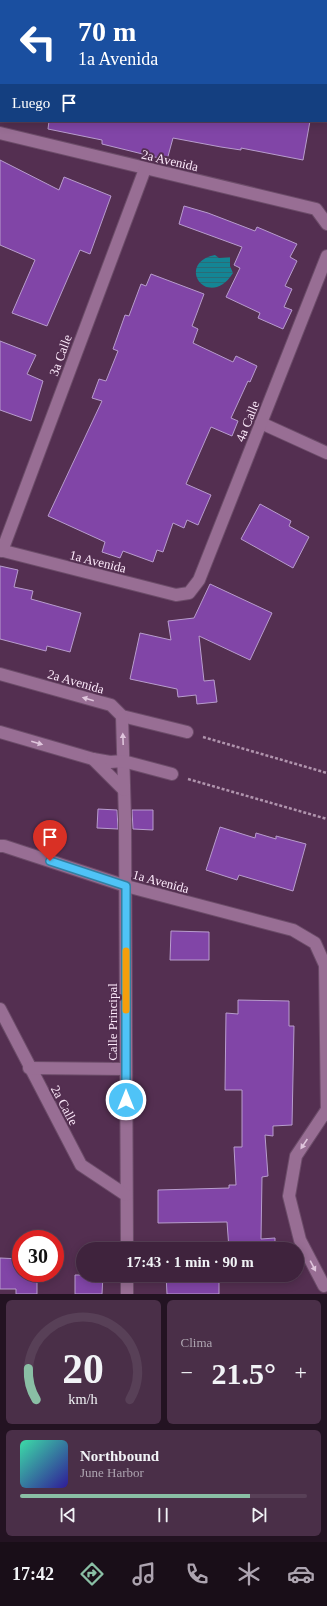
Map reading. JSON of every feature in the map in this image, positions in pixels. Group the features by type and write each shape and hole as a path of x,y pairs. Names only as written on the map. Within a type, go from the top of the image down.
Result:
{"street":[{"name":"2a Avenida","path":"0,133 316,209 327,224"},
{"name":"3a Calle","path":"1,550 145,169"},
{"name":"4a Calle","path":"190,593 199,580 327,256"},
{"path":"261,423 327,453"},
{"name":"1a Avenida","path":"1,550 176,596 190,593"},
{"name":"2a Avenida","path":"0,674 111,705 122,716 187,732"},
{"name":"Calle Principal","path":"122,716 126,819 127,1242"},
{"path":"0,732 93,759 110,762 123,761 172,774"},
{"path":"93,759 124,790"},
{"name":"1a Avenida","path":"0,846 4,846 126,886 293,930 315,943 325,965 327,1113"},
{"name":"2a Calle","path":"0,1009 81,1165 126,1195"},
{"path":"30,1068 126,1069"},
{"path":"325,1286 300,1240 289,1196 296,1156 327,1113"},
{"path":"127,1282 127,1294"}],"path":[{"path":"187,732 327,773"},
{"path":"172,774 327,819"}],"shaded area":[{"path":"215,255 219,258 230,257 230,266 233,273 223,284 214,288 206,287 199,282 196,274 197,267 203,260"}],"building":[{"path":"49,122 310,122 303,160 241,148 241,150 173,138 167,160 102,144 102,140 48,129"},
{"path":"0,160 59,190 64,177 111,196 90,254 80,250 47,326 12,313 35,260 0,245"},
{"path":"184,206 208,213 255,231 257,227 297,244 290,257 297,261 285,286 292,289 284,307 292,310 283,329 258,318 260,313 226,297 240,268 234,265 242,247 179,224"},
{"path":"151,274 204,294 192,326 198,329 193,343 233,362 236,356 257,366 250,382 248,381 231,418 238,421 232,436 211,427 186,484 211,495 198,525 187,520 184,528 173,523 163,552 157,550 153,562 123,551 120,558 102,552 105,542 48,516 102,401 92,398 99,379 106,381 118,351 113,349 125,315 129,316 141,284 146,286"},
{"path":"0,341 36,355 27,374 43,381 31,421 0,410"},
{"path":"260,504 291,521 289,526 309,537 293,568 241,539"},
{"path":"0,566 18,570 14,587 33,591 31,599 81,613 70,652 47,646 46,651 0,639"},
{"path":"210,584 272,613 250,660 199,636 204,681 214,680 217,702 197,704 196,695 178,697 177,689 130,679 140,633 171,640 168,621 194,618"},
{"path":"98,809 117,810 118,829 97,828"},
{"path":"132,810 153,810 153,830 133,829"},
{"path":"220,827 255,838 256,833 276,839 276,836 306,844 293,891 239,875 237,880 206,870"},
{"path":"171,931 209,932 209,960 170,960"},
{"path":"238,1000 289,1001 289,1026 294,1026 292,1125 273,1126 273,1136 265,1135 268,1176 262,1177 261,1239 275,1238 275,1242 228,1242 227,1222 158,1223 158,1190 229,1188 229,1185 236,1185 234,1147 242,1147 242,1090 225,1090 226,1013 238,1014"},
{"path":"0,1258 12,1259 12,1282 37,1282 37,1294 16,1294 16,1289 0,1289"},
{"path":"75,1275 76,1282 103,1282 102,1294 75,1294"},
{"path":"166,1282 219,1282 219,1294 167,1294"}],"slow traffic":[{"path":"126,951 126,1010"}],"route":[{"path":"50,861 126,886 126,1100"}]}
